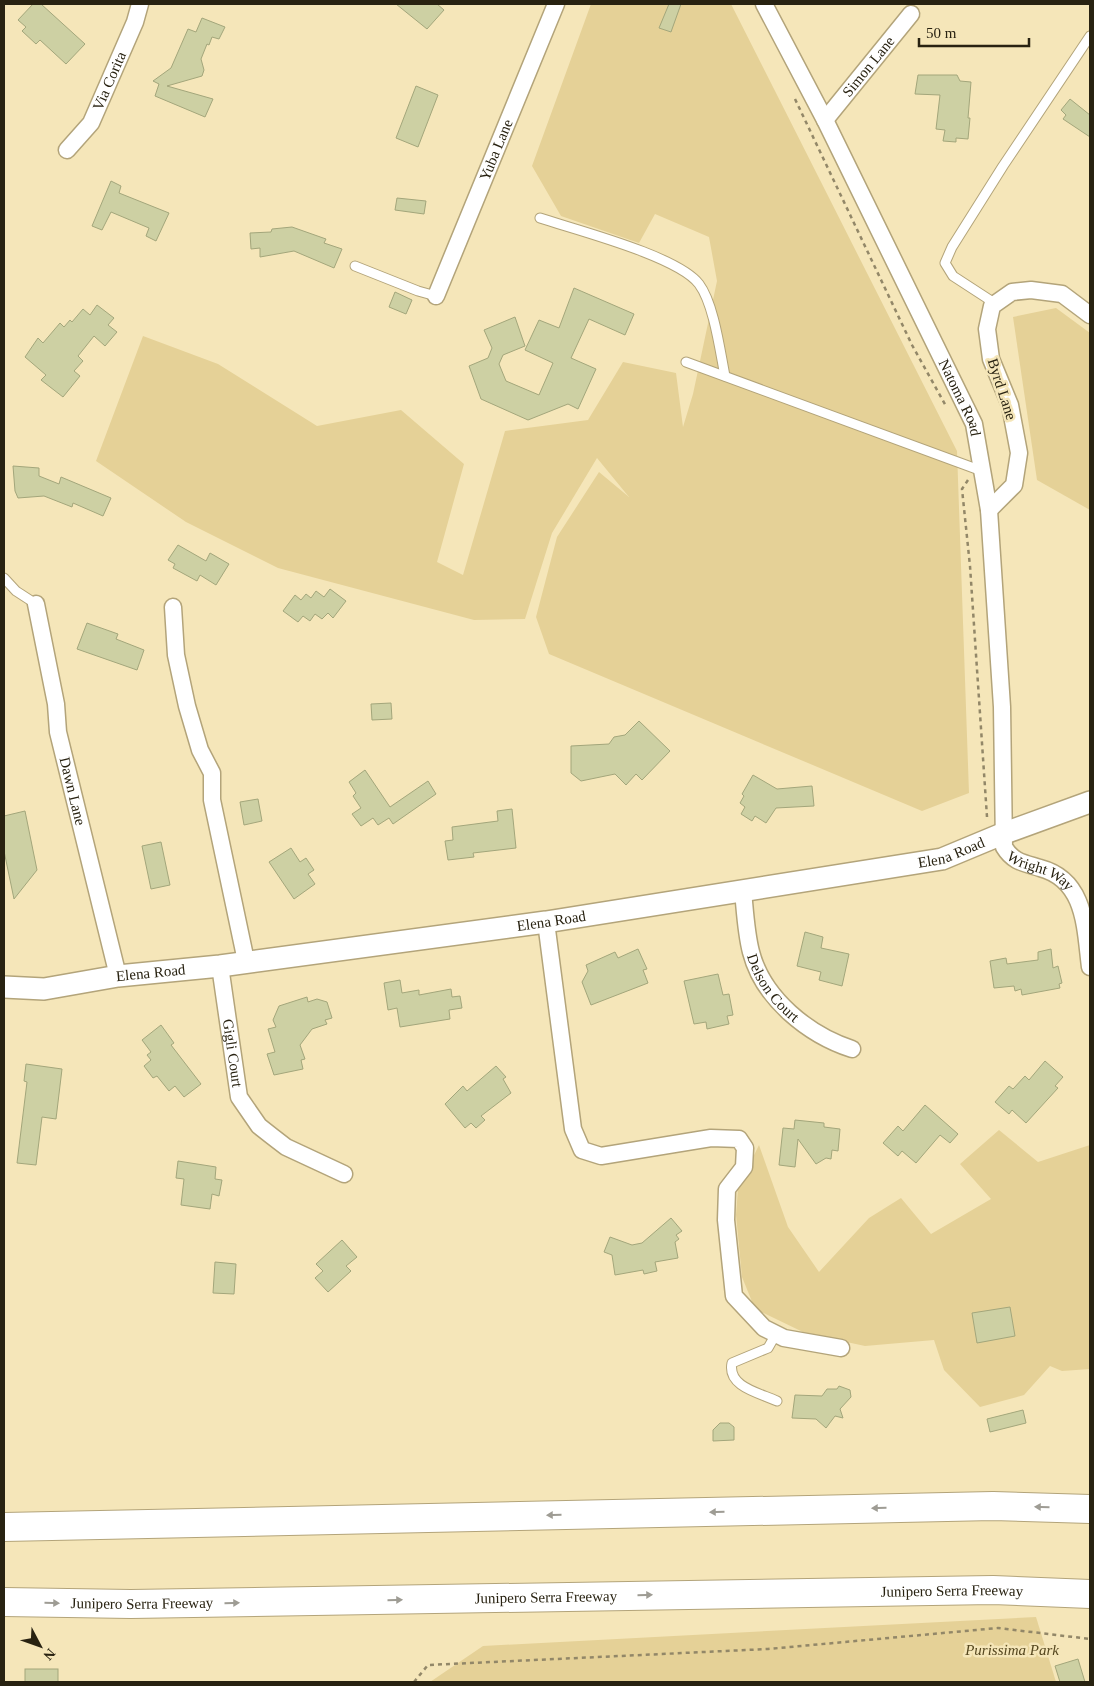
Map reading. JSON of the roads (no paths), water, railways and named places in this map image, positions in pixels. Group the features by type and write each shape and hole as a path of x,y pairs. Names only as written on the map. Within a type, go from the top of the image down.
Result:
{"highway":[{"path":"4,1527 975,1506 1090,1509"},
{"name":"Junipero Serra Freeway","path":"4,1602 150,1604 975,1590 1090,1594"}],"street":[{"name":"Via Corita","path":"67,150 91,123 135,22 140,4"},
{"name":"Yuba Lane","path":"436,296 556,4"},
{"name":"Natoma Road","path":"764,4 825,120 974,424 978,470 989,510 1002,707 995,829"},
{"name":"Simon Lane","path":"825,120 911,14"},
{"path":"996,304 1012,292 1030,290 1062,294 1090,315"},
{"name":"Byrd Lane","path":"989,510 1014,485 1019,453 1010,405 991,359 987,329 992,306 996,304"},
{"name":"Dawn Lane","path":"36,604 56,704 58,732 118,976"},
{"path":"173,607 176,655 187,706 200,750 212,773 212,800 246,961"},
{"name":"Elena Road","path":"4,987 44,989 118,976 220,966 546,922 942,859 995,829 1090,802"},
{"name":"Wright Way","path":"995,829 1009,856 1017,862 1046,869 1062,878 1076,893 1082,908 1090,968"},
{"name":"Delson Court","path":"743,891 751,953 764,981 778,1002 829,1041 852,1050"},
{"path":"546,922 573,1129 582,1150 601,1156 712,1138 739,1138 745,1148 744,1168 727,1189 726,1204 734,1296 764,1328 784,1338 841,1348"},
{"name":"Gigli Court","path":"220,966 239,1097 259,1126 286,1147 344,1174"}],"lane":[{"path":"996,304 952,276 945,263 952,247 997,175 1090,36"},
{"path":"540,218 657,258 686,273 699,284 712,317 725,376"},
{"path":"355,266 418,291 436,296"},
{"path":"686,362 978,470"},
{"path":"4,578 16,591 36,604"},
{"path":"776,1334 768,1348 738,1359 732,1363 731,1370 734,1378 741,1385 777,1401"}],"park label":[{"name":"Purissima Park","path":"1012,1650"}]}
